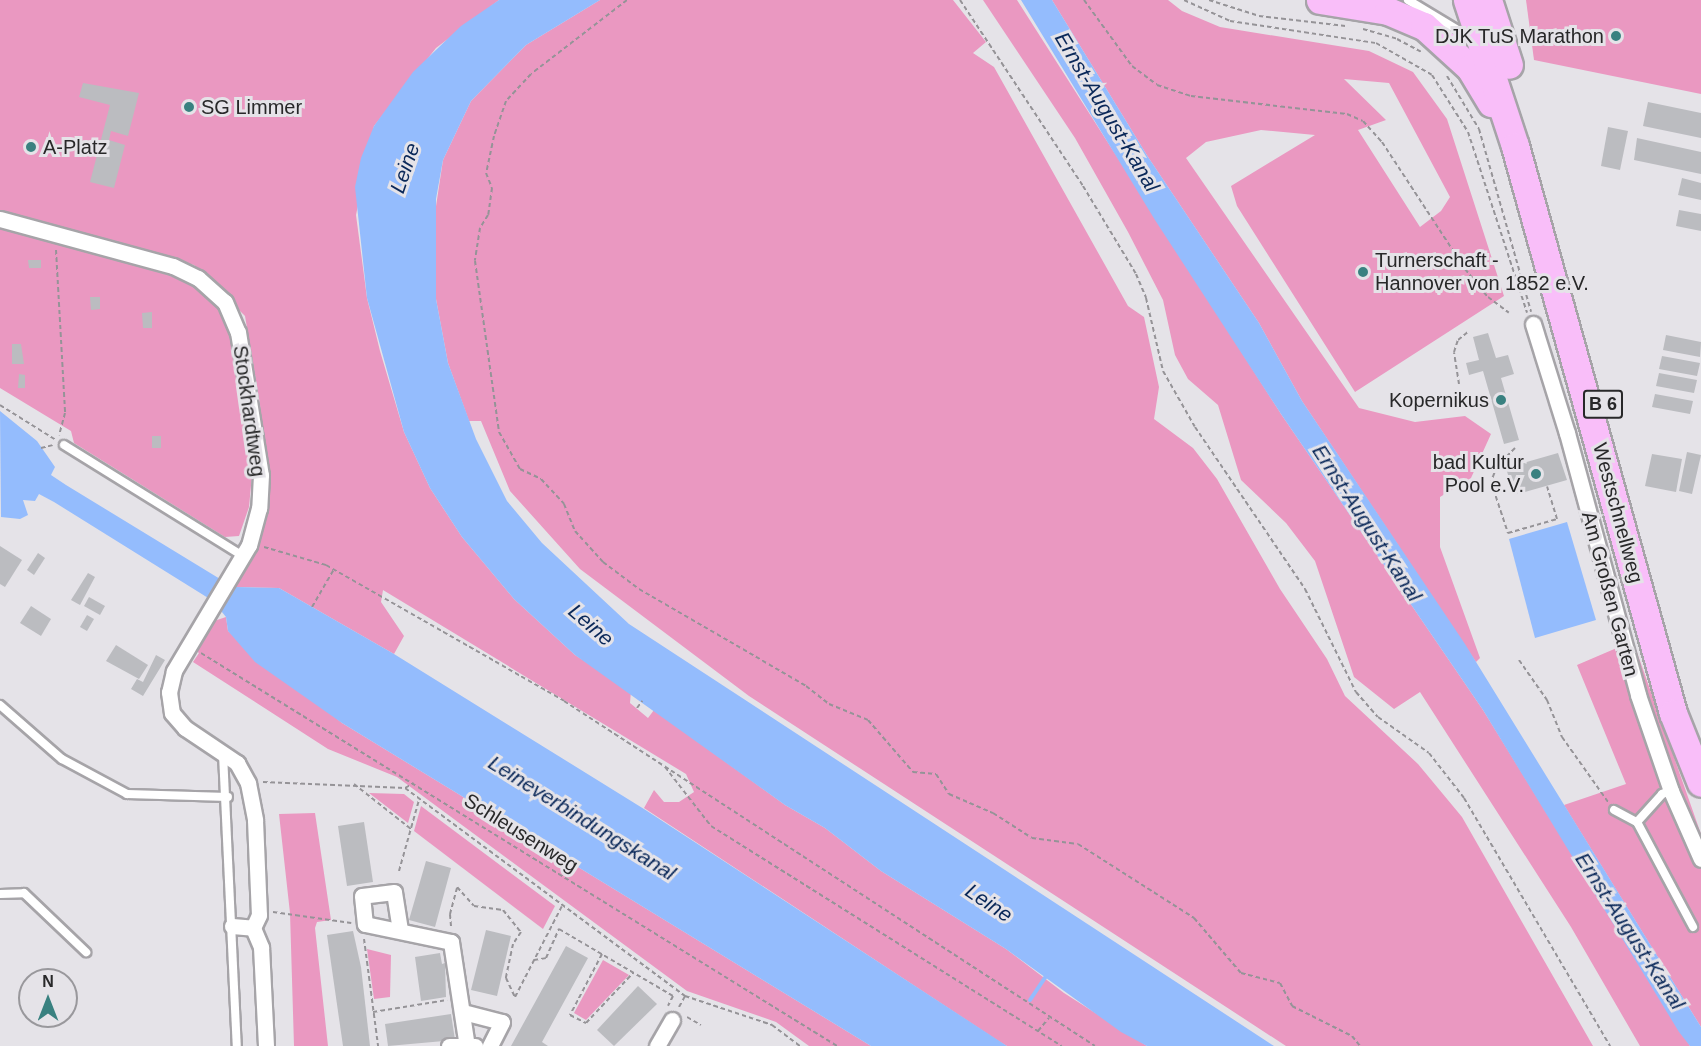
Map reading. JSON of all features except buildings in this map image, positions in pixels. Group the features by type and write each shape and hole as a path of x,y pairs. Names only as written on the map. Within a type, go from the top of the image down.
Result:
{"highway":[{"path":"1320,0 1388,11 1431,32 1470,68 1515,146"},
{"name":"Westschnellweg","path":"1467,0 1486,51 1515,146 1673,713 1701,783"},
{"name":"Westschnellweg","path":"1488,0 1516,88 1701,745"}],"street":[{"name":"Stockhardtweg","path":"0,219 173,266 198,278 225,302 238,332 261,474 259,508 246,551 174,671 169,692 172,714 185,728 223,752"},
{"name":"Am Großen Garten","path":"1533,324 1567,433 1638,695 1671,791 1701,859"},
{"path":"223,752 237,763 248,783 255,820 259,910 253,928 261,947 266,1046"},
{"path":"400,930 394,892 362,896 365,924 451,942 470,1045 449,1046"},
{"path":"232,926 253,928"},
{"path":"462,1005 502,1022 490,1046"},
{"path":"657,1046 675,1021"}],"lane":[{"path":"1408,0 1451,25 1486,51"},
{"path":"61,443 246,551"},
{"path":"0,705 62,759 127,794 228,797"},
{"path":"223,752 228,797 237,1046"},
{"path":"1637,822 1662,794 1671,791"},
{"path":"1614,810 1637,822 1692,927"},
{"path":"0,894 24,893 86,952"}],"path":[{"path":"627,0 531,74 506,101 494,136 486,173 492,188 491,197 475,261 499,432 520,469 541,479 564,504 575,531 603,562 639,589 806,686 829,704 868,720 913,772 936,774 949,794 993,813 1032,837 1078,844 1194,918 1240,973 1280,983 1292,1006 1352,1036 1360,1046"},
{"path":"960,0 1083,186 1136,274 1146,298 1163,371 1195,427 1305,589 1356,692 1378,717 1429,753 1464,798 1610,1046"},
{"path":"1084,0 1132,66 1157,86 1191,96 1347,114 1363,121 1382,142 1465,269 1488,297 1509,313"},
{"path":"1184,0 1230,21 1376,43 1432,75 1468,132 1520,300 1533,324"},
{"path":"1209,0 1259,16 1379,32 1427,56"},
{"path":"1446,74 1479,129 1533,324"},
{"path":"0,405 61,443 65,413 55,233"},
{"path":"1459,384 1454,352 1458,340 1468,332"},
{"path":"1515,448 1497,466 1491,482 1508,533 1557,519 1547,486"},
{"path":"246,551 302,556 334,569 543,689 1095,1046"},
{"path":"312,607 334,569"},
{"name":"Schleusenweg","path":"189,646 837,1046"},
{"path":"1519,660 1547,700 1562,737 1614,810"},
{"path":"637,708 642,701"},
{"path":"664,766 711,826 1062,1046"},
{"path":"248,783 354,784 405,788 414,783"},
{"path":"354,784 411,829"},
{"path":"405,788 685,996 772,1025 800,1046"},
{"path":"399,871 419,800"},
{"path":"451,942 450,914 457,887 474,906 502,910 521,932 513,944 506,978 515,997 562,906"},
{"path":"259,910 331,922 365,924 364,950 378,1046"},
{"path":"534,960 546,958 560,929 673,996 663,1018 701,1025"},
{"path":"602,954 570,1015 586,1023 633,973"},
{"path":"373,1012 462,1005"},
{"path":"1038,1031 1049,1018"}],"shaded area":[{"path":"0,0 499,0 436,48 374,126 356,215 367,298 380,351 404,432 430,488 462,537 514,599 575,655 631,691 630,703 648,718 654,710 785,805 825,828 881,871 1006,949 1064,993 1147,1046 1007,1046 1000,1042 644,808 654,790 664,802 679,802 694,792 686,774 383,590 381,602 404,636 394,654 279,588 236,587 252,554 265,508 260,404 245,316 194,265 0,213"},
{"path":"600,0 953,0 986,42 973,53 994,67 1128,306 1144,317 1159,387 1154,419 1193,448 1217,479 1280,589 1327,659 1345,696 1418,764 1462,817 1593,1046 1286,1046 749,696 580,569 510,491 481,421 469,421 448,363 436,299 433,226 443,160 471,101 526,45"},
{"path":"983,0 1017,0 1281,414 1483,710 1690,1046 1640,1046 1571,927 1420,692 1394,709 1354,677 1315,561 1286,523 1241,480 1218,405 1188,379 1175,355 1163,300 1128,232 1075,138"},
{"path":"1052,0 1168,0 1182,11 1220,27 1369,51 1413,72 1447,119 1504,296 1355,392 1237,206 1231,186 1315,135 1261,130 1206,142 1186,158 1359,408 1415,422 1465,416 1491,434 1471,478 1440,497 1440,547 1480,658 1476,662 1302,401 1259,323 1148,157","holes":["1344,79 1389,83 1450,197 1441,211 1420,227 1358,130 1386,120"]},
{"name":"DJK TuS Marathon","path":"1526,0 1701,0 1701,94 1534,60"},
{"path":"0,228 168,275 195,286 218,307 230,330 252,475 249,507 239,536 225,537 74,443 71,431 0,388"},
{"path":"226,617 228,631 342,723 871,1046 809,1046 776,1022 687,991 397,777 328,749 193,662 199,653 189,646 202,625"},
{"path":"1633,641 1701,834 1701,1027 1564,805 1626,784 1577,665"},
{"path":"369,793 404,794 414,802 408,823"},
{"path":"421,806 555,906 543,929 414,831"},
{"path":"315,813 331,920 317,922 315,928 328,1046 294,1046 290,913 279,814"},
{"path":"367,949 391,955 390,997 374,999"},
{"path":"603,960 629,975 586,1020 574,1013"}],"water":[{"name":"Leine","path":"499,0 600,0 526,45 471,101 443,160 436,199 436,299 448,363 476,439 507,501 542,543 629,624 1274,1046 1147,1046 1121,1032 1006,949 881,871 825,828 785,805 575,655 514,599 462,537 430,488 404,432 367,298 355,187 361,158 374,126 413,72 461,26"},
{"name":"Ernst-August-Kanal","path":"1021,0 1052,0 1148,157 1259,323 1302,401 1465,644 1701,1027 1701,1046 1690,1046 1679,1032 1483,710 1281,414 1155,220"},
{"name":"Leineverbindungskanal","path":"0,411 37,441 55,467 51,475 66,485 225,582 236,587 279,588 394,654 644,809 1007,1046 871,1046 342,723 255,662 228,631 226,617 213,601 54,502 39,494 35,501 23,500 28,515 20,519 1,517"},
{"path":"1567,522 1596,620 1535,638 1509,539"}],"waterway":[{"path":"1030,1000 1046,976"}],"place":[{"name":"DJK TuS Marathon","path":"1616,36"},
{"name":"SG Limmer","path":"189,107"},
{"name":"A-Platz","path":"31,147"},
{"name":"Turnerschaft - Hannover von 1852 e.V.","path":"1363,272"},
{"name":"Kopernikus","path":"1501,400"},
{"name":"bad Kultur Pool e.V.","path":"1536,474"}]}
